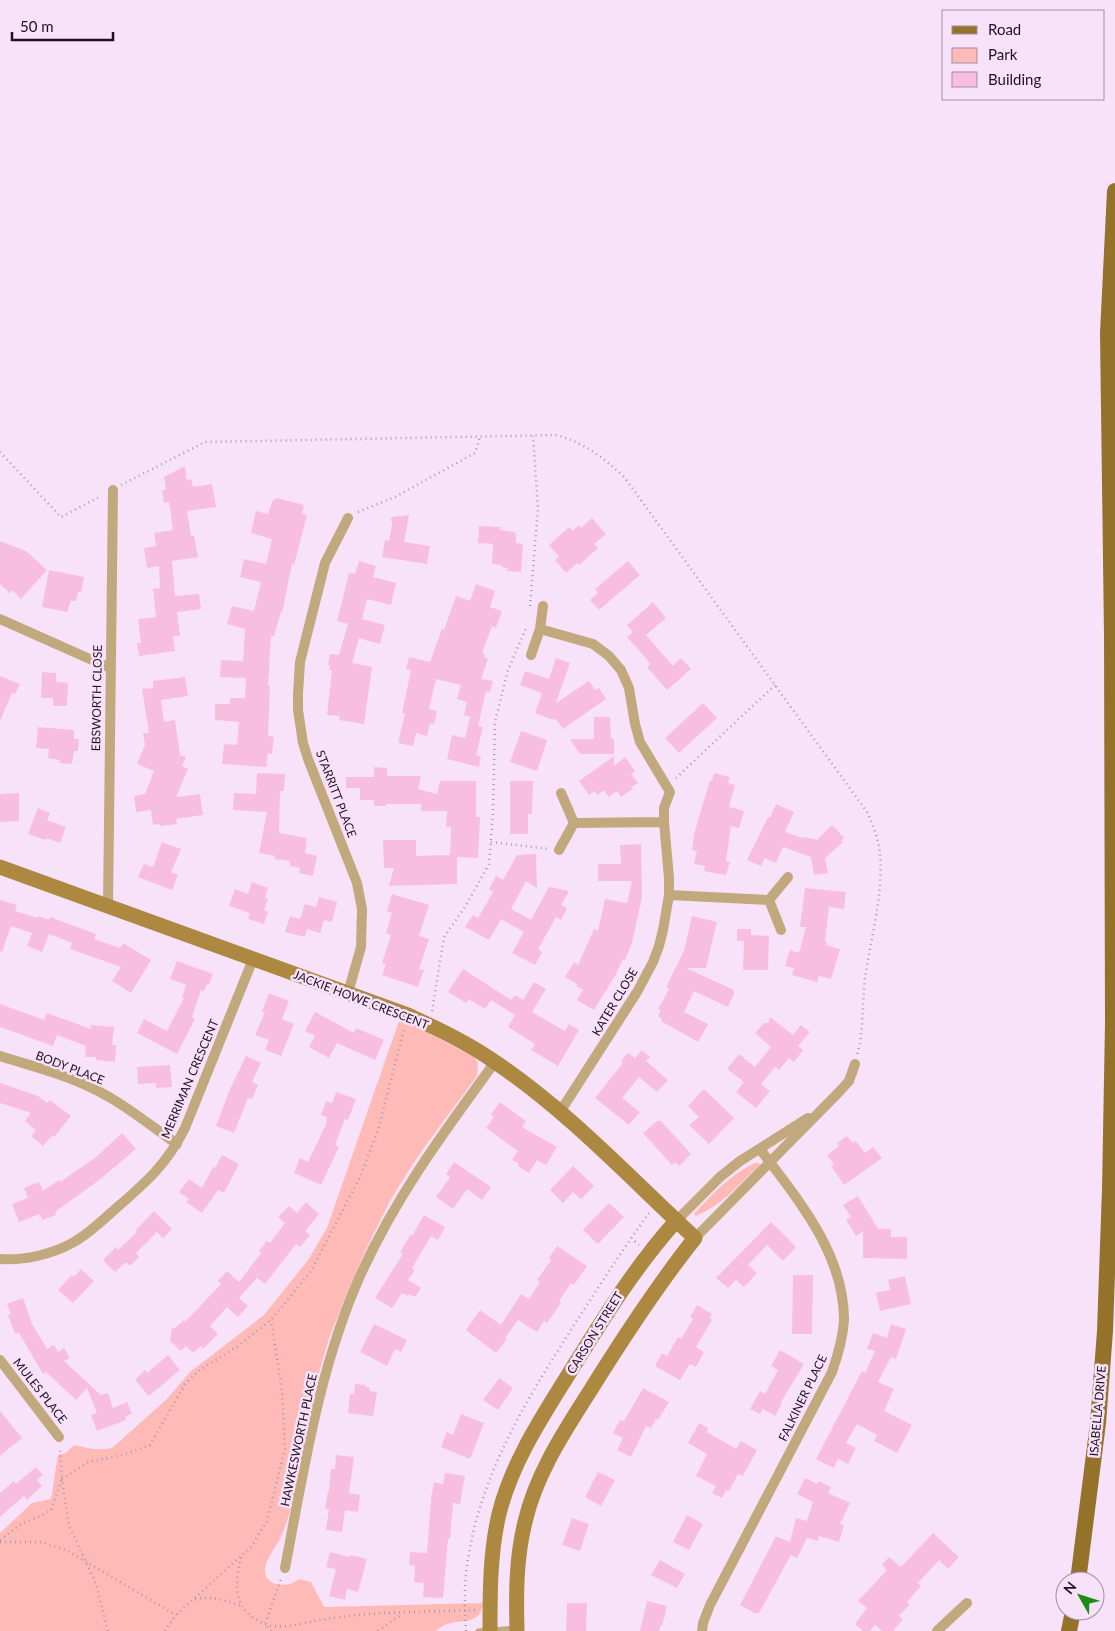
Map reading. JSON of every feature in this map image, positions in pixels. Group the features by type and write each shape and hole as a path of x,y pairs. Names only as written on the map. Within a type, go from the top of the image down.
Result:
{"main road":[{"name":"ISABELLA DRIVE","path":"1079,1571 1098,1422 1105,1330 1110,1189 1112,655 1108,333 1115,191"}],"street":[{"name":"EBSWORTH CLOSE","path":"108,906 113,490"},
{"name":"STARRITT PLACE","path":"348,518 324,563 300,662 298,694 302,734 308,759 357,883 362,909 361,947 348,993"},
{"path":"531,655 540,629 543,606"},
{"path":"0,619 110,668"},
{"path":"540,629 593,644 609,656 621,670 629,688 640,742 666,787"},
{"name":"KATER CLOSE","path":"560,1112 637,992 653,962 664,930 669,895 664,808 670,792 666,787"},
{"path":"561,793 574,823"},
{"path":"574,823 664,822"},
{"path":"559,850 574,823"},
{"name":"JACKIE HOWE CRESCENT","path":"0,867 408,1015 447,1034 495,1062 560,1112 696,1238"},
{"path":"769,900 788,876"},
{"path":"669,895 769,900"},
{"path":"769,900 782,930"},
{"name":"MERRIMAN CRESCENT","path":"0,1260 20,1259 48,1253 74,1242 96,1226 151,1177 177,1144 185,1128 253,959"},
{"name":"BODY PLACE","path":"0,1056 94,1088 177,1144"},
{"name":"HAWKESWORTH PLACE","path":"285,1568 318,1402 336,1337 360,1275 390,1216 424,1160 495,1062"},
{"name":"CARSON STREET","path":"517,1630 516,1571 527,1513 542,1473 567,1427 667,1274 696,1238 849,1081 855,1064"},
{"name":"CARSON STREET","path":"486,1631 490,1609 495,1536 507,1487 520,1456 545,1412 618,1294 641,1262 676,1221 720,1177 740,1161 822,1110"},
{"name":"FALKINER PLACE","path":"702,1631 710,1605 832,1372 840,1347 844,1320 839,1279 829,1251 815,1225 760,1149"},
{"name":"MULES PLACE","path":"0,1360 59,1437"},
{"path":"937,1631 966,1604"}],"lane":[{"name":"CARSON STREET","path":"486,1631 517,1630"}],"path":[{"path":"0,452 61,517 205,442 557,435 577,442 595,452 620,473 867,812 878,842 880,884 865,980 862,1027 855,1064"},
{"path":"530,612 538,508 533,436"},
{"path":"348,518 366,508 395,498 464,459 475,452 480,437"},
{"path":"430,1025 444,937 465,907 489,864 495,722 508,670 530,621"},
{"path":"666,787 775,686"},
{"path":"491,842 559,850"},
{"path":"0,1541 21,1524 51,1510 62,1479 88,1462 123,1455 150,1445 184,1384 200,1370 238,1346 271,1320 311,1271 360,1177 378,1130 408,1015"},
{"path":"165,1631 176,1615 251,1547 267,1521 286,1448 282,1390 271,1320"},
{"path":"59,1437 62,1479 69,1526 95,1581 108,1631"},
{"path":"0,1541 42,1542 68,1551 176,1615"},
{"path":"241,1556 236,1578 238,1601 249,1615 273,1627 342,1616 490,1609"},
{"path":"264,1624 285,1568"},
{"path":"193,1599 207,1597 221,1599 244,1608"},
{"path":"378,1631 404,1613"},
{"path":"264,1624 269,1631"}],"green space":[{"path":"400,1018 474,1057 478,1063 477,1076 431,1138 399,1186 348,1290 328,1342 314,1390 289,1513 280,1539 267,1561 265,1569 268,1580 278,1585 289,1584 299,1579 311,1582 324,1607 483,1603 481,1612 471,1620 450,1623 436,1631 0,1631 0,1533 32,1503 51,1499 58,1455 66,1453 74,1445 98,1449 112,1448 167,1399 190,1372 264,1315 308,1260 327,1228"},
{"path":"755,1163 760,1165 723,1200 696,1216 694,1214 729,1179"}],"building":[{"path":"185,466 187,480 191,479 193,487 212,484 216,507 187,511 191,536 194,535 198,557 172,561 175,596 199,594 201,609 177,612 180,636 173,636 175,651 139,656 137,643 141,643 138,619 156,617 153,589 160,588 159,566 147,568 144,548 156,546 154,533 173,530 169,502 164,503 162,490 166,490 164,477"},
{"path":"277,498 304,505 302,514 307,515 294,565 292,564 282,613 274,636 271,636 268,736 274,737 272,754 268,753 266,767 222,764 224,744 237,745 239,722 215,720 215,704 230,704 230,698 245,698 246,678 220,677 221,660 243,661 245,629 227,624 232,606 254,611 261,582 240,577 244,559 266,564 272,539 251,533 256,511 268,514 273,500"},
{"path":"409,515 404,542 430,546 427,564 382,557 385,540 389,541 392,526 391,517"},
{"path":"592,518 606,534 594,544 598,548 579,565 577,563 566,573 555,560 559,557 549,545 569,527 573,531 579,525 581,528"},
{"path":"479,526 501,527 500,530 514,532 516,543 523,544 521,572 507,571 508,568 502,567 502,565 492,564 493,544 478,543"},
{"path":"0,541 26,551 47,570 21,599 12,590 10,593 0,584"},
{"path":"359,561 376,566 373,577 396,583 391,605 367,599 362,619 385,625 380,644 359,638 352,663 372,667 364,724 339,720 340,716 327,715 332,670 329,670 330,665 328,665 330,654 339,655 348,624 337,621 349,573 355,574"},
{"path":"628,561 640,575 599,610 590,600 598,593 595,589"},
{"path":"49,570 84,577 81,592 78,592 76,601 71,601 67,612 42,607"},
{"path":"476,584 495,591 490,607 502,611 496,628 492,626 482,653 488,659 481,679 493,681 490,692 486,691 478,726 483,727 476,755 481,756 479,767 447,759 452,735 465,738 470,717 464,715 467,702 457,699 461,685 436,679 429,709 437,711 434,724 430,723 427,736 416,733 413,746 398,743 405,714 402,713 411,670 406,669 409,657 430,662 456,596 470,601"},
{"path":"653,602 666,618 646,635 673,666 681,658 691,669 667,690 647,667 650,664 645,657 627,637 633,632 627,625"},
{"path":"556,658 570,663 556,703 589,681 595,690 599,688 606,699 563,729 555,718 554,720 535,713 542,693 520,685 525,671 549,679"},
{"path":"42,672 56,673 56,682 68,683 67,706 53,706 53,698 41,698"},
{"path":"0,676 20,684 15,694 12,693 0,721"},
{"path":"185,677 188,696 161,700 164,722 175,720 180,755 186,757 182,766 188,769 176,797 200,794 203,815 176,819 177,824 153,825 151,810 136,812 134,796 145,794 154,771 137,764 145,745 143,733 149,733 142,689 153,688 153,681"},
{"path":"703,703 717,718 679,753 665,738"},
{"path":"594,717 610,717 611,739 614,739 614,754 580,754 570,739 594,739"},
{"path":"38,727 74,730 74,739 79,739 78,751 74,751 72,764 59,763 60,760 48,758 49,749 36,748"},
{"path":"521,731 547,740 537,771 510,762"},
{"path":"614,756 614,766 625,757 635,771 631,774 638,783 621,797 617,791 609,797 604,790 597,795 595,791 589,795 579,781"},
{"path":"374,767 387,768 387,776 421,776 418,789 437,794 440,781 476,781 476,817 480,817 478,858 457,857 457,884 389,886 394,868 384,868 383,840 416,840 416,856 450,855 451,827 446,827 447,811 421,811 421,804 374,806 374,800 360,800 360,788 346,788 346,777 374,777"},
{"path":"257,773 285,774 284,791 280,791 279,833 307,838 305,853 317,856 313,876 299,873 300,868 290,866 290,861 275,859 275,856 259,853 267,812 233,810 234,793 256,794"},
{"path":"714,773 730,777 728,783 735,785 729,807 744,811 739,828 731,826 726,861 730,862 726,875 704,871 705,866 694,864 697,851 692,850 694,834 710,780 712,781"},
{"path":"510,781 533,781 532,814 528,814 528,834 510,834"},
{"path":"19,793 19,821 0,822 0,794"},
{"path":"776,804 794,812 785,832 817,840 832,825 844,838 841,841 843,842 825,858 828,873 814,875 811,857 783,847 776,863 765,858 761,866 747,860"},
{"path":"38,808 50,813 47,820 66,827 60,843 28,834"},
{"path":"162,842 181,849 171,872 178,875 172,890 138,877 144,864 153,867"},
{"path":"641,844 642,897 632,943 625,960 623,959 594,1010 577,1000 583,990 565,977 574,962 578,965 594,929 598,931 605,899 627,903 632,881 598,881 598,864 621,864 620,845"},
{"path":"536,854 537,888 526,881 511,909 531,920 549,887 569,891 561,905 567,908 561,920 556,917 538,949 542,952 535,965 512,953 524,932 501,919 489,940 465,927 473,915 478,918 493,892 489,889 496,876 503,880 517,855"},
{"path":"252,882 268,888 265,898 268,899 264,910 268,912 264,924 248,919 250,913 229,906 235,889 248,894"},
{"path":"805,888 846,892 844,909 829,907 826,945 840,949 831,979 819,976 817,982 792,975 794,968 785,966 790,950 799,953 806,927 800,927"},
{"path":"392,894 429,905 419,936 429,939 419,969 424,970 418,987 382,975 386,964 382,963 391,935 386,933 392,913 387,911"},
{"path":"319,897 337,902 332,922 324,920 320,933 307,929 305,937 285,932 290,916 300,919 305,904 316,907"},
{"path":"0,900 17,905 15,911 49,920 50,917 96,934 94,939 120,948 123,943 151,960 131,993 112,981 121,967 70,949 72,943 49,934 42,952 27,946 32,933 11,926 2,952 0,951"},
{"path":"692,916 717,922 706,968 686,968 734,990 728,1007 694,991 684,1012 708,1024 698,1042 661,1021 662,1019 658,1016 661,1010 658,1009 669,989 666,987 684,951"},
{"path":"737,929 751,929 751,935 769,936 768,970 743,970 744,941 737,941"},
{"path":"177,961 213,974 204,991 201,990 192,1017 195,1019 177,1054 137,1033 144,1019 167,1031 184,998 182,998 186,985 170,979"},
{"path":"463,969 511,1000 515,995 523,1000 534,982 546,989 532,1012 565,1031 569,1024 579,1030 558,1066 531,1050 535,1044 508,1027 515,1015 491,1000 485,1009 469,999 466,1003 448,992"},
{"path":"269,993 289,1001 282,1019 294,1024 281,1056 265,1050 269,1040 255,1035 265,1012 262,1011"},
{"path":"0,1004 44,1020 47,1013 91,1029 91,1025 114,1027 112,1045 116,1045 115,1062 96,1060 96,1057 85,1057 86,1046 57,1035 53,1046 0,1027"},
{"path":"315,1012 354,1033 356,1028 384,1040 375,1060 337,1043 329,1058 309,1047 315,1036 305,1031"},
{"path":"770,1017 793,1035 801,1025 810,1032 798,1046 803,1050 794,1062 789,1058 779,1070 775,1067 761,1084 770,1091 756,1108 736,1092 744,1082 727,1069 739,1054 755,1067 771,1047 755,1033 764,1023 768,1023"},
{"path":"642,1050 650,1057 646,1061 668,1080 657,1092 639,1077 622,1098 640,1112 629,1125 595,1098 623,1063 621,1061 628,1053 635,1058"},
{"path":"246,1056 261,1063 252,1082 258,1085 252,1099 248,1098 234,1133 216,1126 230,1089"},
{"path":"170,1065 172,1087 156,1088 156,1083 138,1084 137,1067"},
{"path":"0,1083 38,1096 47,1103 50,1100 71,1116 54,1137 52,1136 43,1146 31,1136 36,1130 25,1121 31,1113 0,1103"},
{"path":"704,1089 734,1118 709,1144 689,1125 699,1117 688,1106"},
{"path":"336,1092 356,1099 348,1120 345,1119 335,1145 339,1147 321,1185 294,1173 300,1158 308,1162 327,1122 327,1117 321,1115 326,1101 332,1103"},
{"path":"500,1102 526,1121 522,1127 557,1147 546,1165 537,1160 529,1173 512,1160 518,1151 486,1128 494,1117 491,1114"},
{"path":"657,1121 661,1121 691,1154 679,1166 675,1162 672,1165 643,1133"},
{"path":"122,1133 136,1149 98,1181 55,1212 56,1215 42,1220 40,1214 19,1222 12,1204 28,1198 24,1188 39,1182 43,1191 59,1180 60,1182 96,1157"},
{"path":"847,1136 853,1143 856,1141 865,1153 873,1147 882,1158 844,1185 831,1166 834,1164 827,1155 839,1146 837,1143"},
{"path":"222,1155 239,1164 224,1193 218,1190 202,1213 186,1202 189,1199 179,1192 189,1179 202,1188"},
{"path":"454,1162 491,1187 482,1200 467,1189 453,1209 436,1197 450,1177 446,1174"},
{"path":"573,1166 594,1186 581,1199 573,1192 563,1203 550,1190"},
{"path":"858,1196 878,1229 891,1229 891,1237 907,1237 907,1259 863,1258 863,1231 856,1236 846,1220 851,1217 843,1205"},
{"path":"306,1202 319,1214 305,1231 310,1235 300,1247 296,1244 265,1284 257,1278 239,1298 248,1306 238,1317 227,1307 210,1326 218,1334 203,1349 201,1346 193,1353 186,1346 181,1351 170,1341 172,1328 175,1328 184,1320 185,1322 221,1284 218,1281 227,1271 239,1282 261,1253 259,1251 267,1241 270,1243 285,1223 278,1217 289,1206 297,1213"},
{"path":"609,1203 624,1217 598,1244 583,1230"},
{"path":"154,1211 172,1229 163,1238 157,1232 136,1253 139,1257 130,1266 126,1262 115,1272 103,1260 116,1247 118,1250 137,1232 135,1231"},
{"path":"424,1215 445,1227 438,1240 431,1236 412,1268 415,1270 408,1280 421,1288 415,1297 402,1293 392,1308 375,1298 403,1254 400,1252"},
{"path":"771,1222 796,1247 783,1261 767,1245 748,1265 757,1273 744,1287 736,1280 728,1288 716,1278"},
{"path":"557,1246 587,1266 574,1285 571,1283 559,1301 561,1303 547,1323 544,1321 537,1332 518,1320 496,1353 466,1330 480,1310 501,1325 521,1294 529,1299 540,1282 537,1280 551,1260 549,1258"},
{"path":"81,1269 94,1281 73,1303 58,1290 72,1275 74,1277"},
{"path":"793,1275 813,1275 812,1334 792,1334"},
{"path":"905,1276 911,1304 880,1311 876,1293 890,1290 888,1280"},
{"path":"23,1298 32,1324 47,1349 54,1345 58,1352 64,1348 70,1358 64,1361 101,1395 108,1393 113,1408 127,1402 132,1414 125,1416 126,1420 97,1431 91,1415 97,1413 87,1388 76,1400 46,1372 43,1374 19,1333 15,1334 8,1315 11,1314 7,1304"},
{"path":"697,1305 712,1314 710,1318 712,1320 696,1347 704,1352 696,1367 690,1364 680,1380 655,1366 662,1353 667,1356 678,1337 681,1339 693,1319 690,1317"},
{"path":"374,1324 407,1340 401,1352 395,1349 387,1366 360,1352"},
{"path":"891,1324 906,1329 896,1359 891,1357 878,1382 894,1389 884,1411 912,1425 897,1453 874,1441 877,1435 857,1424 846,1443 856,1448 848,1464 838,1459 834,1468 816,1459 862,1371 865,1373 875,1351 867,1349 873,1333 887,1338"},
{"path":"780,1350 804,1364 781,1402 775,1416 763,1409 760,1414 750,1409 760,1391 765,1394 778,1370 771,1366"},
{"path":"168,1355 180,1370 149,1396 135,1380 145,1370 147,1373"},
{"path":"499,1378 513,1388 498,1410 483,1400"},
{"path":"355,1384 366,1385 366,1387 370,1388 369,1391 377,1392 373,1416 348,1413 350,1394 354,1394"},
{"path":"643,1388 669,1402 651,1428 646,1426 631,1457 617,1450 623,1438 613,1433 620,1420 624,1421"},
{"path":"0,1411 22,1438 0,1456"},
{"path":"461,1414 484,1423 470,1459 441,1447 447,1432 453,1435"},
{"path":"699,1423 708,1428 707,1432 736,1449 741,1441 757,1450 743,1476 738,1474 729,1491 726,1490 722,1498 712,1493 716,1486 696,1476 707,1454 688,1443"},
{"path":"336,1455 354,1457 349,1493 360,1495 358,1512 345,1510 342,1532 326,1530 329,1509 325,1509 331,1469 335,1469"},
{"path":"36,1467 43,1475 37,1480 42,1486 27,1500 24,1496 0,1517 0,1493 14,1481 16,1484"},
{"path":"598,1472 615,1480 601,1506 585,1497"},
{"path":"445,1473 465,1476 460,1504 453,1503 443,1598 423,1597 424,1583 414,1582 415,1566 409,1565 410,1552 427,1553 434,1482 443,1484"},
{"path":"805,1478 817,1484 819,1481 831,1487 828,1493 850,1503 840,1524 844,1525 839,1542 819,1536 818,1541 807,1538 797,1558 791,1555 759,1613 755,1613 740,1605 776,1536 790,1542 796,1518 807,1521 813,1502 797,1494"},
{"path":"687,1515 703,1524 689,1550 673,1542"},
{"path":"572,1518 589,1524 580,1551 562,1545"},
{"path":"933,1533 959,1557 948,1569 939,1560 918,1583 921,1586 907,1602 910,1604 899,1616 903,1619 893,1631 882,1631 875,1625 870,1631 863,1631 855,1624 867,1608 858,1601 887,1570 882,1565 889,1557 901,1567"},
{"path":"330,1552 367,1559 358,1592 347,1589 345,1600 329,1596 336,1569 326,1567"},
{"path":"660,1560 685,1574 677,1588 651,1575"},
{"path":"647,1601 667,1606 659,1631 640,1631"},
{"path":"567,1603 587,1603 586,1631 566,1631"}]}
